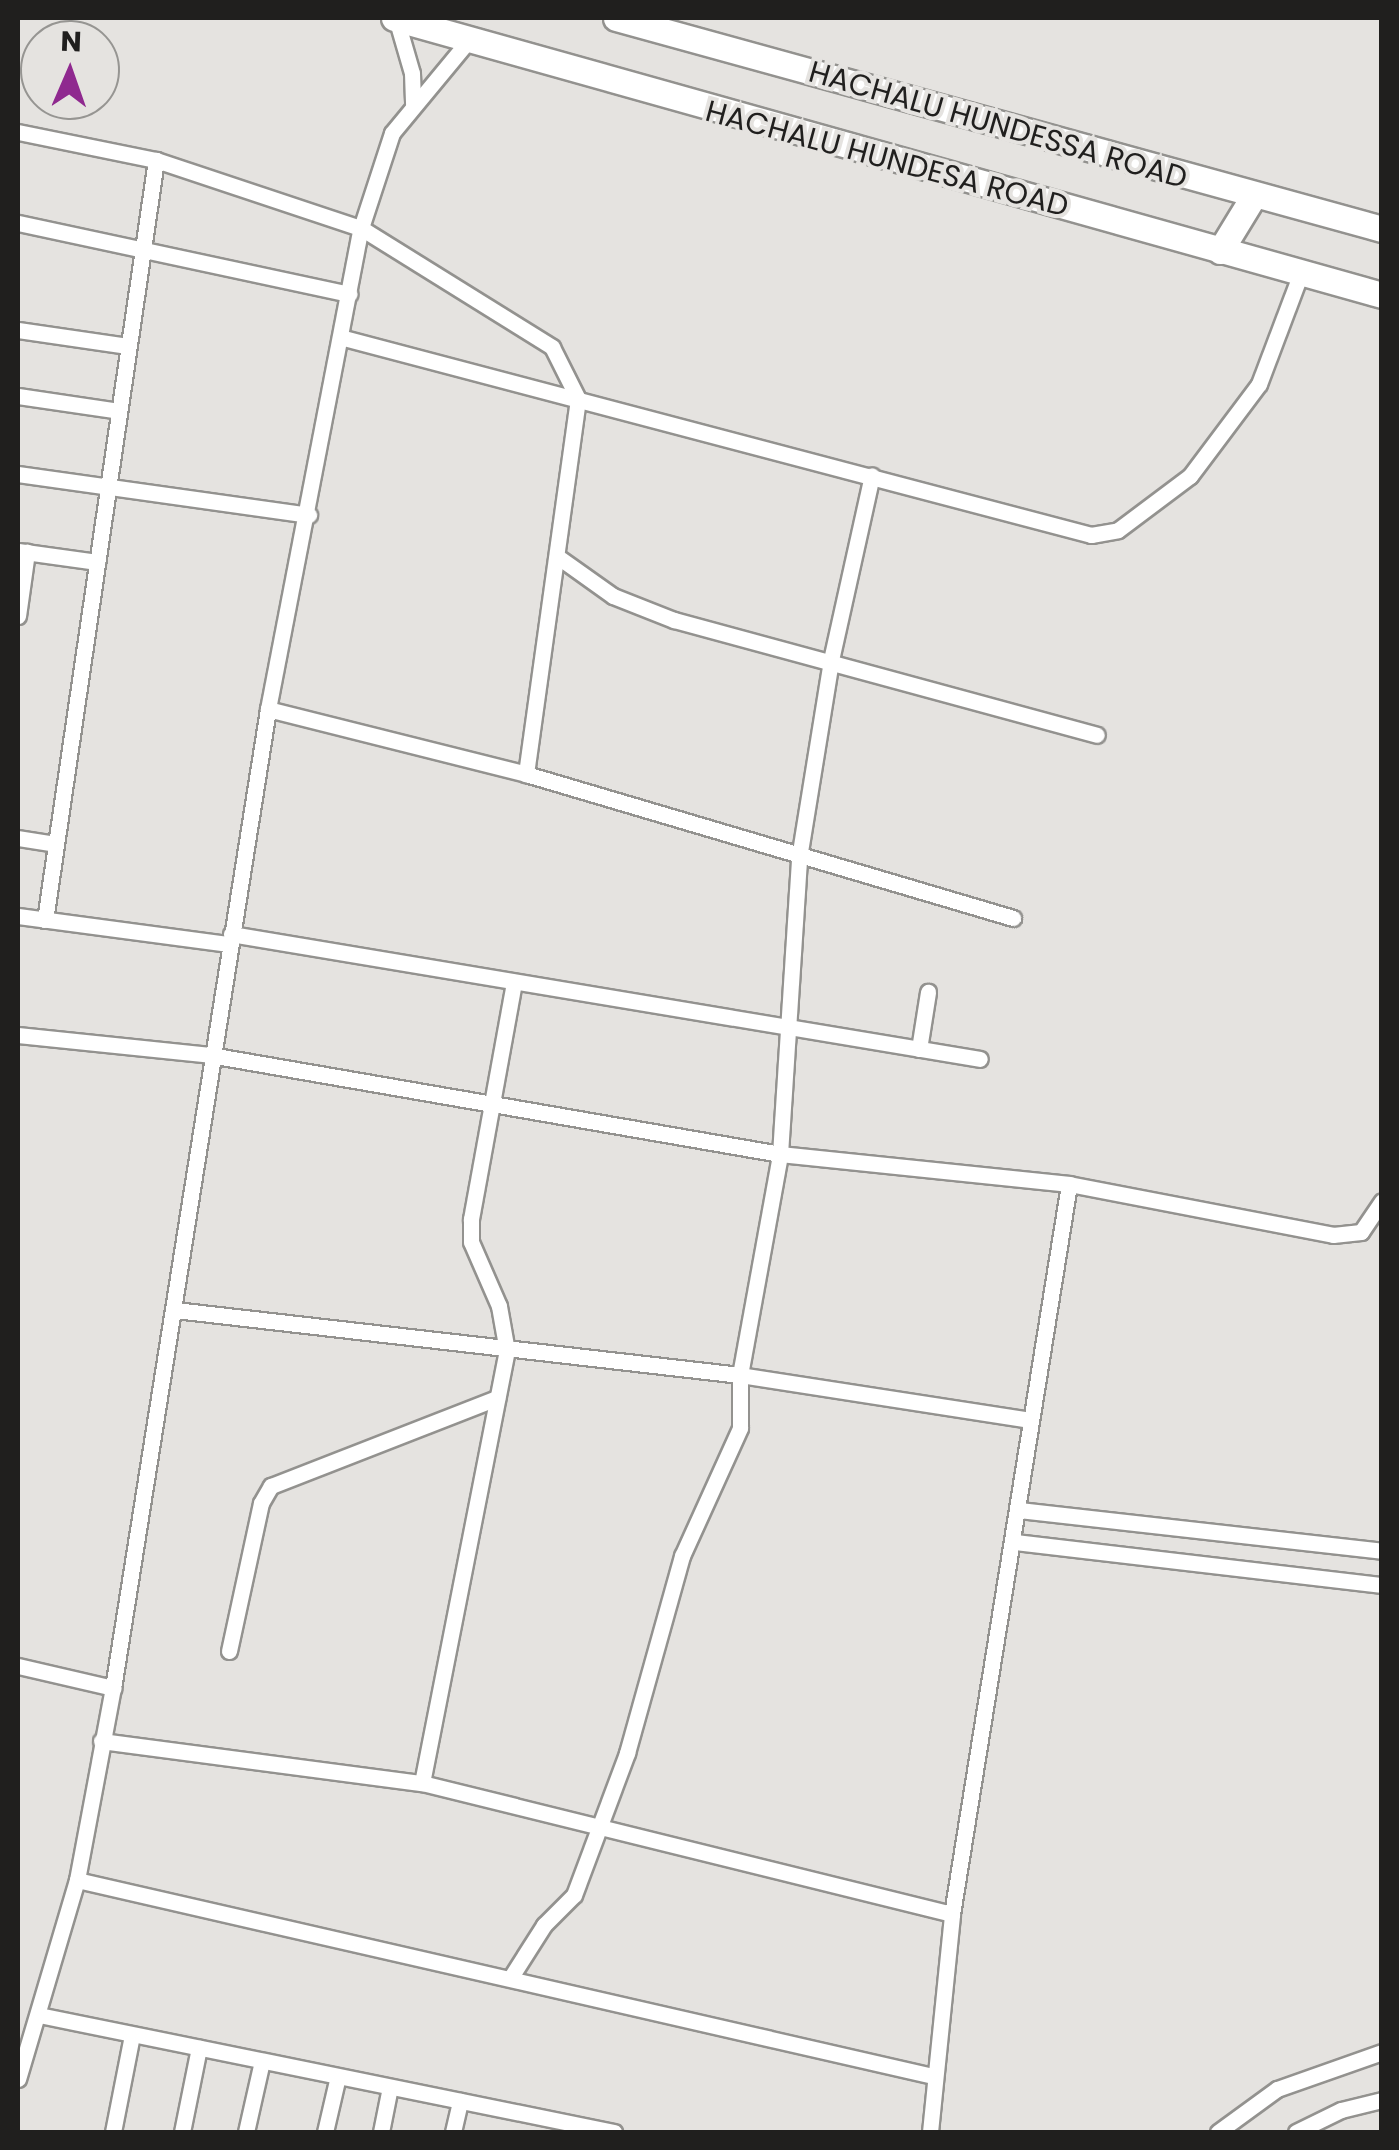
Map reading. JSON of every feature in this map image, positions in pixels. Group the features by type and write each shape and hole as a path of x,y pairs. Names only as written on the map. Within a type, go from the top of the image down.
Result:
{"main road":[{"name":"HACHALU HUNDESA ROAD","path":"395,18 1382,295"},
{"name":"HACHALU HUNDESSA ROAD","path":"616,18 1253,197 1382,229"},
{"path":"1220,251 1253,197"}],"street":[{"path":"395,18 412,73 413,106"},
{"path":"18,2079 24,2036 39,2015 77,1880 113,1688 175,1310 210,1056 268,709 309,516 362,228 392,133 469,40"},
{"path":"18,132 156,160 362,228 552,347 578,399 561,558 526,774"},
{"path":"45,920 156,160"},
{"path":"18,225 143,246 349,294"},
{"path":"340,337 1091,534 1118,530 1190,476 1259,384 1301,273"},
{"path":"18,330 128,346"},
{"path":"18,396 119,411"},
{"path":"18,474 309,516"},
{"path":"511,1976 544,1925 574,1895 627,1754 682,1556 740,1428 740,1375 780,1154 798,858 831,660 872,475"},
{"path":"18,616 22,552 97,562"},
{"path":"561,558 613,596 674,620 1097,736"},
{"path":"268,709 526,774 798,858 1013,918"},
{"path":"18,838 56,844"},
{"path":"18,916 230,939 980,1059"},
{"path":"422,1784 507,1351 499,1306 471,1242 514,982"},
{"path":"919,1049 928,992"},
{"path":"18,1035 210,1056 780,1154 1070,1184 1333,1235 1361,1232 1382,1201"},
{"path":"930,2132 952,1914 1070,1184"},
{"path":"175,1310 740,1375 1030,1420"},
{"path":"229,1650 260,1503 271,1486 497,1398"},
{"path":"1018,1510 1382,1551"},
{"path":"1015,1542 1382,1585"},
{"path":"18,1666 113,1688"},
{"path":"101,1741 422,1784 952,1914"},
{"path":"77,1880 511,1976 933,2076"},
{"path":"39,2015 460,2101 537,2125 614,2132"},
{"path":"112,2132 132,2034"},
{"path":"182,2132 198,2048"},
{"path":"1218,2132 1277,2089 1382,2052"},
{"path":"246,2132 262,2061"},
{"path":"325,2132 338,2076"},
{"path":"381,2132 390,2087"},
{"path":"1296,2132 1340,2110 1382,2100"},
{"path":"453,2132 460,2101"}]}
